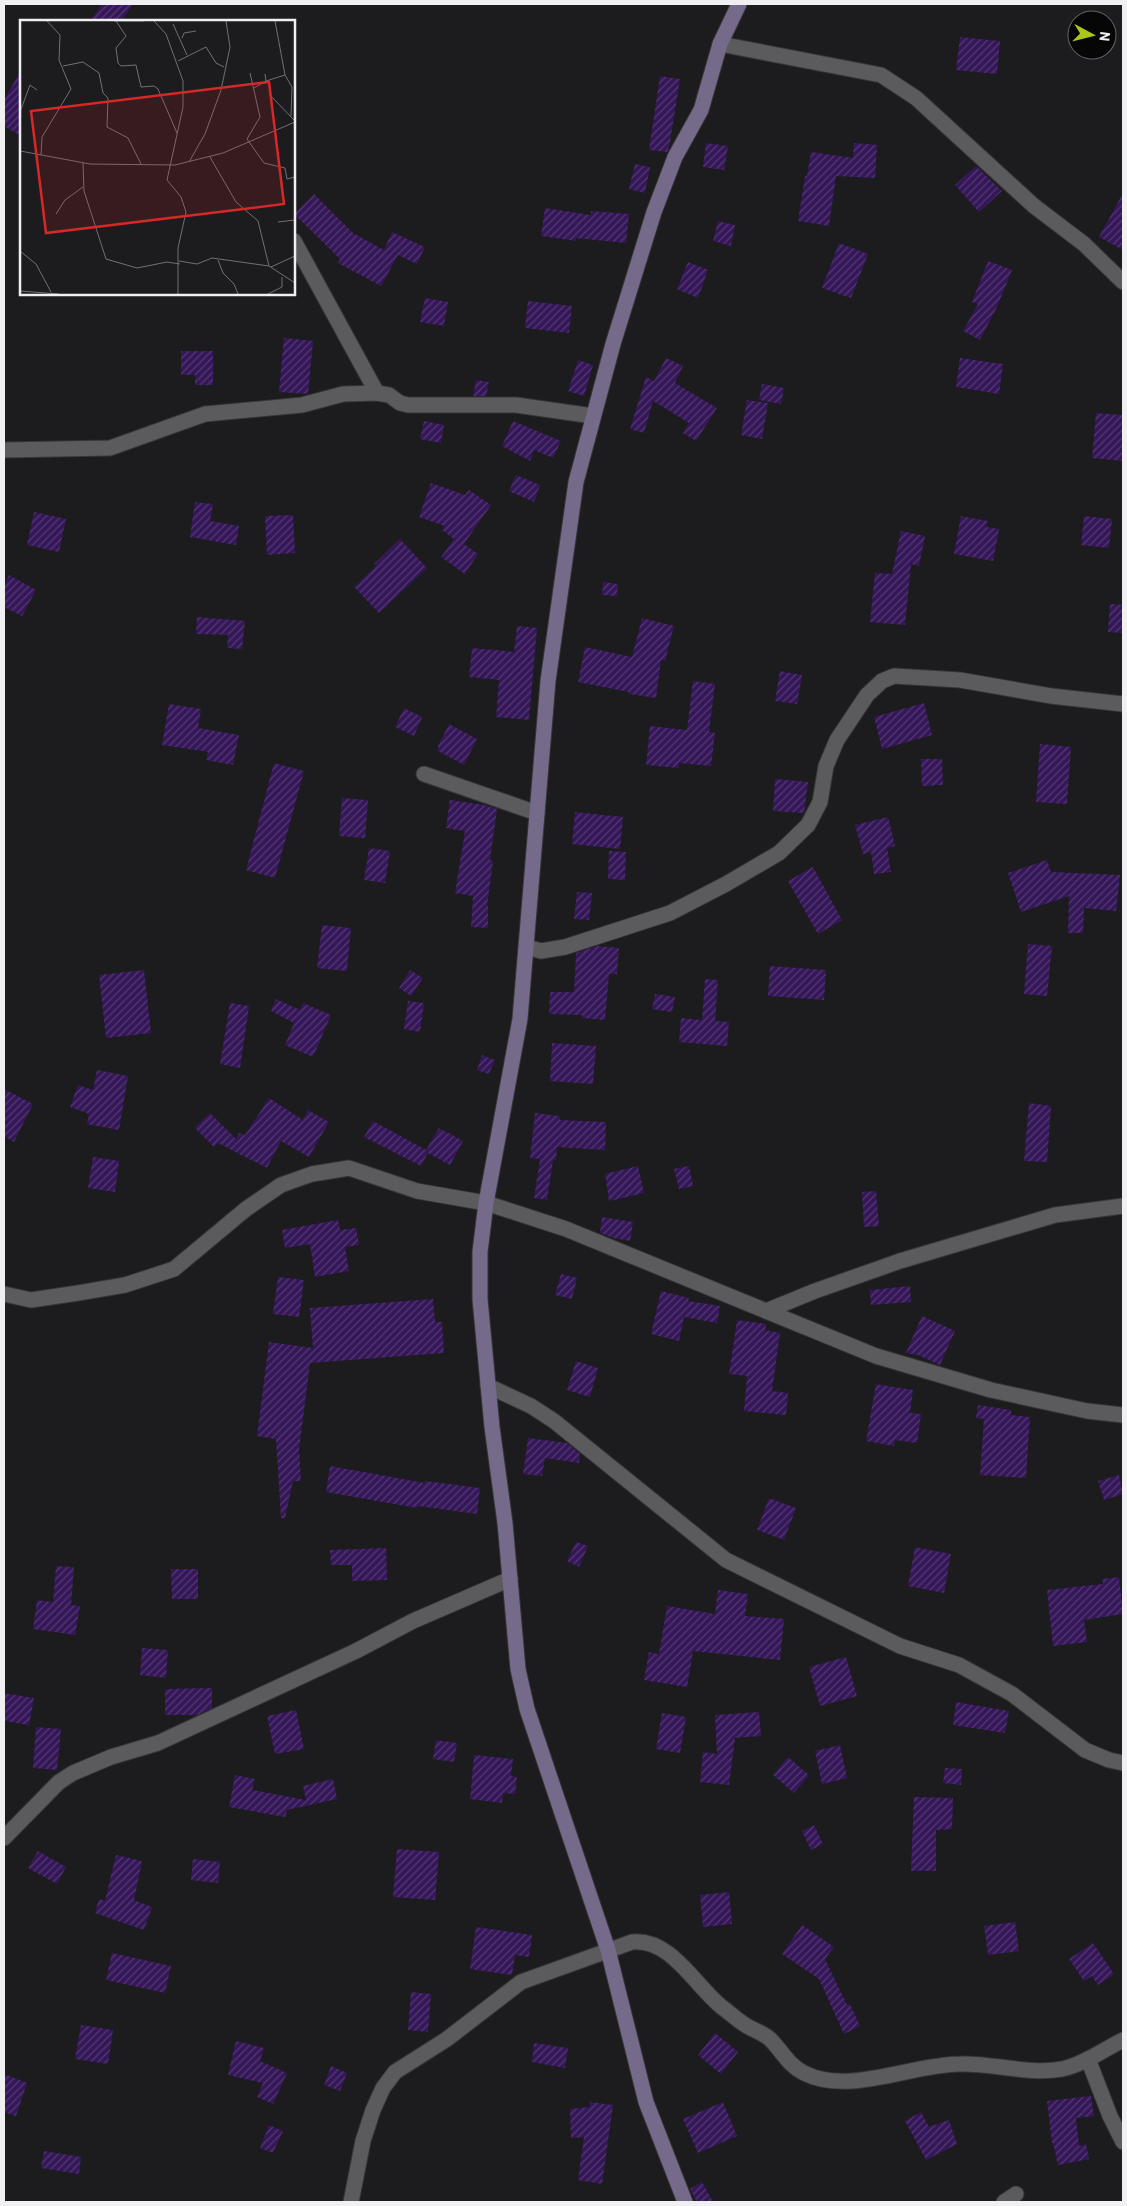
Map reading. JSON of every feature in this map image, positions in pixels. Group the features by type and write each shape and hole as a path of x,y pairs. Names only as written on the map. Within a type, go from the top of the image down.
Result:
{"main road":[{"path":"685,2202 646,2102 608,1950 527,1709 518,1669 505,1523 488,1386 480,1299 480,1252 486,1203 520,1019 548,681 576,482 593,416 654,212 675,157 701,110 720,44 739,4"}],"street":[{"path":"720,44 881,75 916,98 1034,206 1084,244 1123,282"},
{"path":"295,243 377,393"},
{"path":"4,450 110,448 205,414 302,406 343,394 377,393 389,395 400,403 408,405 516,405 593,416"},
{"path":"527,946 541,950 565,947 670,913 726,884 779,853 808,825 820,802 826,766 837,740 867,695 882,681 894,676 960,680 1050,696 1123,704"},
{"path":"424,774 537,813"},
{"path":"4,1294 31,1300 78,1294 125,1285 174,1269 246,1209 281,1185 312,1174 349,1168 416,1191 486,1203 566,1228 876,1356 991,1390 1088,1411 1123,1415"},
{"path":"766,1311 815,1291 900,1261 1055,1215 1123,1206"},
{"path":"488,1386 531,1406 554,1421 726,1560 900,1646 959,1665 1012,1694 1085,1750 1109,1760 1123,1763"},
{"path":"4,1838 59,1782 73,1773 110,1757 158,1743 339,1659 413,1620 510,1578"},
{"path":"351,2202 363,2141 373,2110 383,2088 395,2072 447,2039 521,1982 632,1942 644,1941 672,1957 717,2003 744,2025 770,2039 794,2067 821,2080 849,2082 936,2065 953,2064 1040,2070 1062,2068 1088,2059 1123,2040"},
{"path":"1088,2059 1110,2116 1123,2142"}],"building":[{"path":"102,4 133,4 122,20 91,20"},
{"path":"960,37 1000,41 997,74 956,70"},
{"path":"20,72 20,135 4,126 4,100"},
{"path":"660,76 680,79 667,152 649,150"},
{"path":"706,143 728,146 724,170 703,167"},
{"path":"854,143 877,145 875,178 836,176 829,226 798,221 811,152 853,158"},
{"path":"635,164 650,167 645,193 629,189"},
{"path":"976,166 1002,191 979,212 955,185"},
{"path":"1123,193 1123,250 1099,237"},
{"path":"314,194 353,233 384,250 392,232 425,247 417,264 398,255 381,286 338,263 340,259 295,213"},
{"path":"545,208 591,215 591,211 629,214 626,243 576,238 576,241 541,236"},
{"path":"718,221 735,225 731,246 713,241"},
{"path":"839,243 868,254 851,298 822,288"},
{"path":"988,261 1012,270 997,307 980,340 963,331 978,304 972,302"},
{"path":"688,262 708,270 698,298 677,289"},
{"path":"425,298 448,302 444,326 420,322"},
{"path":"528,301 572,306 569,333 525,328"},
{"path":"284,338 313,341 308,394 279,392"},
{"path":"181,351 213,351 213,385 195,385 195,375 181,375"},
{"path":"666,358 683,366 675,383 717,408 696,441 683,433 689,423 653,401 644,433 630,429 646,377 654,381"},
{"path":"960,358 1003,364 999,394 956,387"},
{"path":"578,360 593,365 584,396 568,391"},
{"path":"476,380 489,382 486,396 473,396"},
{"path":"762,384 784,388 781,404 759,400"},
{"path":"747,400 768,403 762,439 741,435"},
{"path":"1096,413 1123,415 1123,461 1092,458"},
{"path":"424,421 444,425 441,443 420,439"},
{"path":"513,421 561,441 553,458 534,450 530,461 502,446"},
{"path":"516,475 540,485 534,502 509,491"},
{"path":"431,483 465,495 469,490 491,505 464,544 478,554 465,574 441,557 454,539 442,530 445,526 419,517"},
{"path":"195,502 213,504 210,521 239,526 236,545 190,537"},
{"path":"34,512 66,519 59,552 27,545"},
{"path":"293,515 295,553 267,555 265,516"},
{"path":"961,516 988,521 986,527 999,529 993,561 954,554"},
{"path":"1084,516 1112,519 1109,548 1081,545"},
{"path":"901,531 925,536 919,566 911,564 905,625 870,622 875,573 892,574"},
{"path":"400,539 427,568 379,613 354,587"},
{"path":"9,575 36,590 22,616 4,607 4,586"},
{"path":"603,582 618,584 617,596 602,595"},
{"path":"1110,604 1123,605 1123,633 1108,632"},
{"path":"197,617 245,621 242,649 227,648 228,635 196,634"},
{"path":"642,618 674,626 665,661 661,660 656,698 629,694 629,692 578,682 585,647 632,657"},
{"path":"517,626 537,628 529,720 496,717 499,680 469,677 472,648 514,652"},
{"path":"780,671 802,675 797,704 775,701"},
{"path":"693,681 715,684 709,732 715,733 711,766 679,763 679,768 646,765 650,726 687,730"},
{"path":"924,703 932,735 882,749 874,717"},
{"path":"169,704 201,709 198,728 239,735 233,765 206,760 208,752 162,745"},
{"path":"404,708 422,717 414,736 395,727"},
{"path":"449,724 477,739 464,765 438,751 438,746"},
{"path":"1040,744 1071,747 1067,804 1036,802"},
{"path":"921,759 942,759 943,785 922,786"},
{"path":"274,763 304,771 275,878 246,870"},
{"path":"775,779 808,782 804,813 773,811"},
{"path":"342,798 368,800 365,838 339,836"},
{"path":"450,800 497,809 490,860 493,861 487,906 488,928 471,927 473,896 455,893 465,831 446,828"},
{"path":"575,812 623,817 620,849 572,844"},
{"path":"888,817 895,846 887,848 891,872 874,874 871,852 863,854 855,825"},
{"path":"369,848 390,851 385,883 364,880"},
{"path":"609,851 626,852 625,880 608,879"},
{"path":"1047,860 1051,872 1120,875 1116,911 1084,908 1083,933 1068,933 1069,896 1021,912 1008,873"},
{"path":"813,867 842,920 818,934 788,881"},
{"path":"577,892 592,893 589,920 574,919"},
{"path":"322,925 351,928 347,971 317,968"},
{"path":"1028,944 1052,946 1047,996 1024,994"},
{"path":"597,946 619,948 617,974 609,974 605,1020 582,1018 582,1015 549,1014 550,992 574,992 576,953"},
{"path":"770,966 826,970 824,1000 768,996"},
{"path":"144,970 151,1033 106,1038 99,975"},
{"path":"410,970 423,978 411,996 399,988"},
{"path":"705,979 718,980 715,1021 729,1022 727,1046 679,1042 681,1018 702,1020"},
{"path":"655,994 675,997 672,1012 652,1009"},
{"path":"276,999 300,1010 303,1003 331,1015 313,1057 285,1045 294,1023 271,1011"},
{"path":"408,1001 424,1003 420,1032 404,1029"},
{"path":"230,1003 249,1006 240,1068 220,1064"},
{"path":"552,1043 596,1046 593,1084 550,1081"},
{"path":"482,1055 495,1060 489,1074 477,1070"},
{"path":"97,1070 128,1076 119,1130 87,1124 89,1114 70,1107 78,1085 93,1090"},
{"path":"4,1089 33,1104 14,1142 4,1136"},
{"path":"269,1098 303,1120 308,1110 329,1122 309,1157 281,1141 267,1168 218,1143 214,1147 195,1128 210,1113 236,1139 239,1133 245,1135"},
{"path":"1029,1103 1051,1106 1047,1162 1024,1161"},
{"path":"535,1113 560,1116 560,1120 606,1122 605,1150 557,1147 556,1160 553,1160 547,1200 534,1198 540,1159 530,1158"},
{"path":"373,1121 426,1150 439,1128 463,1141 450,1165 428,1153 421,1166 364,1137"},
{"path":"93,1157 119,1161 115,1192 88,1188"},
{"path":"638,1166 644,1193 609,1201 605,1174"},
{"path":"689,1166 693,1186 679,1189 674,1169"},
{"path":"876,1191 879,1226 864,1227 862,1192"},
{"path":"602,1217 633,1222 630,1241 600,1233"},
{"path":"338,1220 340,1230 356,1228 359,1245 345,1247 349,1271 315,1277 310,1244 285,1248 282,1230"},
{"path":"561,1274 577,1278 572,1299 555,1295"},
{"path":"278,1277 304,1280 299,1317 273,1314"},
{"path":"910,1286 911,1302 871,1305 870,1290"},
{"path":"661,1291 689,1298 688,1301 720,1306 717,1323 684,1317 679,1341 651,1334"},
{"path":"433,1299 435,1322 442,1322 444,1353 310,1363 299,1449 301,1481 293,1481 285,1518 281,1518 276,1439 257,1436 269,1342 313,1348 310,1308"},
{"path":"922,1316 955,1331 940,1365 918,1355 906,1353"},
{"path":"737,1320 766,1324 765,1330 780,1333 772,1391 788,1393 786,1415 744,1411 747,1376 729,1374"},
{"path":"576,1361 598,1368 590,1397 567,1390"},
{"path":"876,1384 913,1390 910,1413 921,1414 917,1443 895,1440 894,1446 866,1441"},
{"path":"978,1405 1011,1410 1011,1415 1030,1417 1026,1478 980,1475 984,1419 976,1418"},
{"path":"528,1438 567,1443 580,1454 579,1463 545,1458 542,1476 523,1474"},
{"path":"330,1466 425,1483 425,1481 480,1488 477,1514 418,1506 417,1508 326,1492"},
{"path":"1119,1475 1123,1494 1104,1500 1098,1481"},
{"path":"769,1498 796,1508 784,1540 757,1530"},
{"path":"576,1542 588,1546 579,1567 567,1561"},
{"path":"915,1547 951,1554 944,1593 908,1586"},
{"path":"386,1548 387,1580 352,1581 352,1565 331,1565 330,1550"},
{"path":"56,1566 74,1567 71,1605 80,1606 75,1635 33,1629 37,1600 53,1602"},
{"path":"171,1569 198,1569 198,1599 172,1599"},
{"path":"1119,1577 1123,1614 1084,1620 1087,1642 1053,1646 1047,1590 1103,1584 1102,1579"},
{"path":"718,1590 748,1594 745,1616 784,1619 780,1660 693,1651 687,1687 644,1680 649,1652 659,1654 667,1606 715,1614"},
{"path":"142,1648 168,1650 166,1678 140,1675"},
{"path":"846,1657 857,1696 820,1706 809,1667"},
{"path":"212,1688 212,1708 197,1715 165,1715 165,1689"},
{"path":"4,1693 34,1698 29,1725 4,1721"},
{"path":"956,1702 1009,1711 1005,1733 953,1725"},
{"path":"296,1710 304,1749 275,1754 267,1716"},
{"path":"759,1712 761,1736 735,1738 729,1785 700,1782 703,1752 717,1754 715,1715"},
{"path":"662,1713 686,1717 680,1753 656,1749"},
{"path":"36,1727 61,1729 57,1770 33,1768"},
{"path":"436,1740 457,1743 454,1762 433,1759"},
{"path":"840,1745 847,1778 822,1784 815,1751"},
{"path":"474,1755 513,1759 511,1776 517,1777 515,1794 503,1793 502,1803 470,1799"},
{"path":"788,1757 809,1775 794,1793 773,1775"},
{"path":"945,1768 962,1769 961,1785 943,1783"},
{"path":"235,1775 255,1779 252,1790 306,1800 303,1786 333,1779 337,1799 287,1810 285,1817 229,1807"},
{"path":"914,1797 953,1798 952,1829 936,1830 936,1871 911,1871"},
{"path":"814,1825 823,1844 811,1850 802,1831"},
{"path":"397,1849 439,1852 435,1900 393,1897"},
{"path":"38,1851 66,1867 57,1884 28,1868"},
{"path":"116,1855 142,1861 134,1900 152,1907 144,1930 95,1913 99,1899 105,1901"},
{"path":"193,1859 220,1862 218,1883 191,1880"},
{"path":"729,1892 732,1924 703,1927 700,1895"},
{"path":"1015,1922 1019,1951 988,1955 984,1926"},
{"path":"802,1925 834,1947 825,1959 847,2005 850,2004 860,2026 844,2034 819,1979 782,1954"},
{"path":"476,1927 532,1935 529,1957 515,1955 512,1975 470,1969"},
{"path":"1093,1943 1114,1974 1098,1985 1092,1976 1084,1981 1069,1959"},
{"path":"112,1953 171,1966 165,1993 106,1980"},
{"path":"411,1992 431,1994 428,2032 408,2030"},
{"path":"81,2025 113,2030 108,2064 75,2059"},
{"path":"715,2033 738,2052 721,2074 698,2055"},
{"path":"236,2041 264,2048 260,2061 287,2073 273,2104 257,2097 263,2083 228,2075"},
{"path":"534,2043 568,2048 565,2068 532,2062"},
{"path":"331,2066 347,2073 340,2091 324,2085"},
{"path":"4,2074 27,2083 16,2116 4,2112"},
{"path":"1091,2096 1094,2116 1076,2118 1079,2146 1086,2144 1089,2159 1058,2165 1052,2143 1047,2101"},
{"path":"590,2102 613,2105 602,2184 578,2180 584,2137 571,2138 570,2109 590,2107"},
{"path":"723,2102 737,2136 698,2153 683,2119"},
{"path":"921,2112 929,2127 949,2120 957,2144 926,2160 905,2121"},
{"path":"269,2125 283,2131 273,2153 260,2148"},
{"path":"44,2151 81,2157 79,2174 41,2168"},
{"path":"702,2182 713,2202 697,2202 690,2189"}]}
